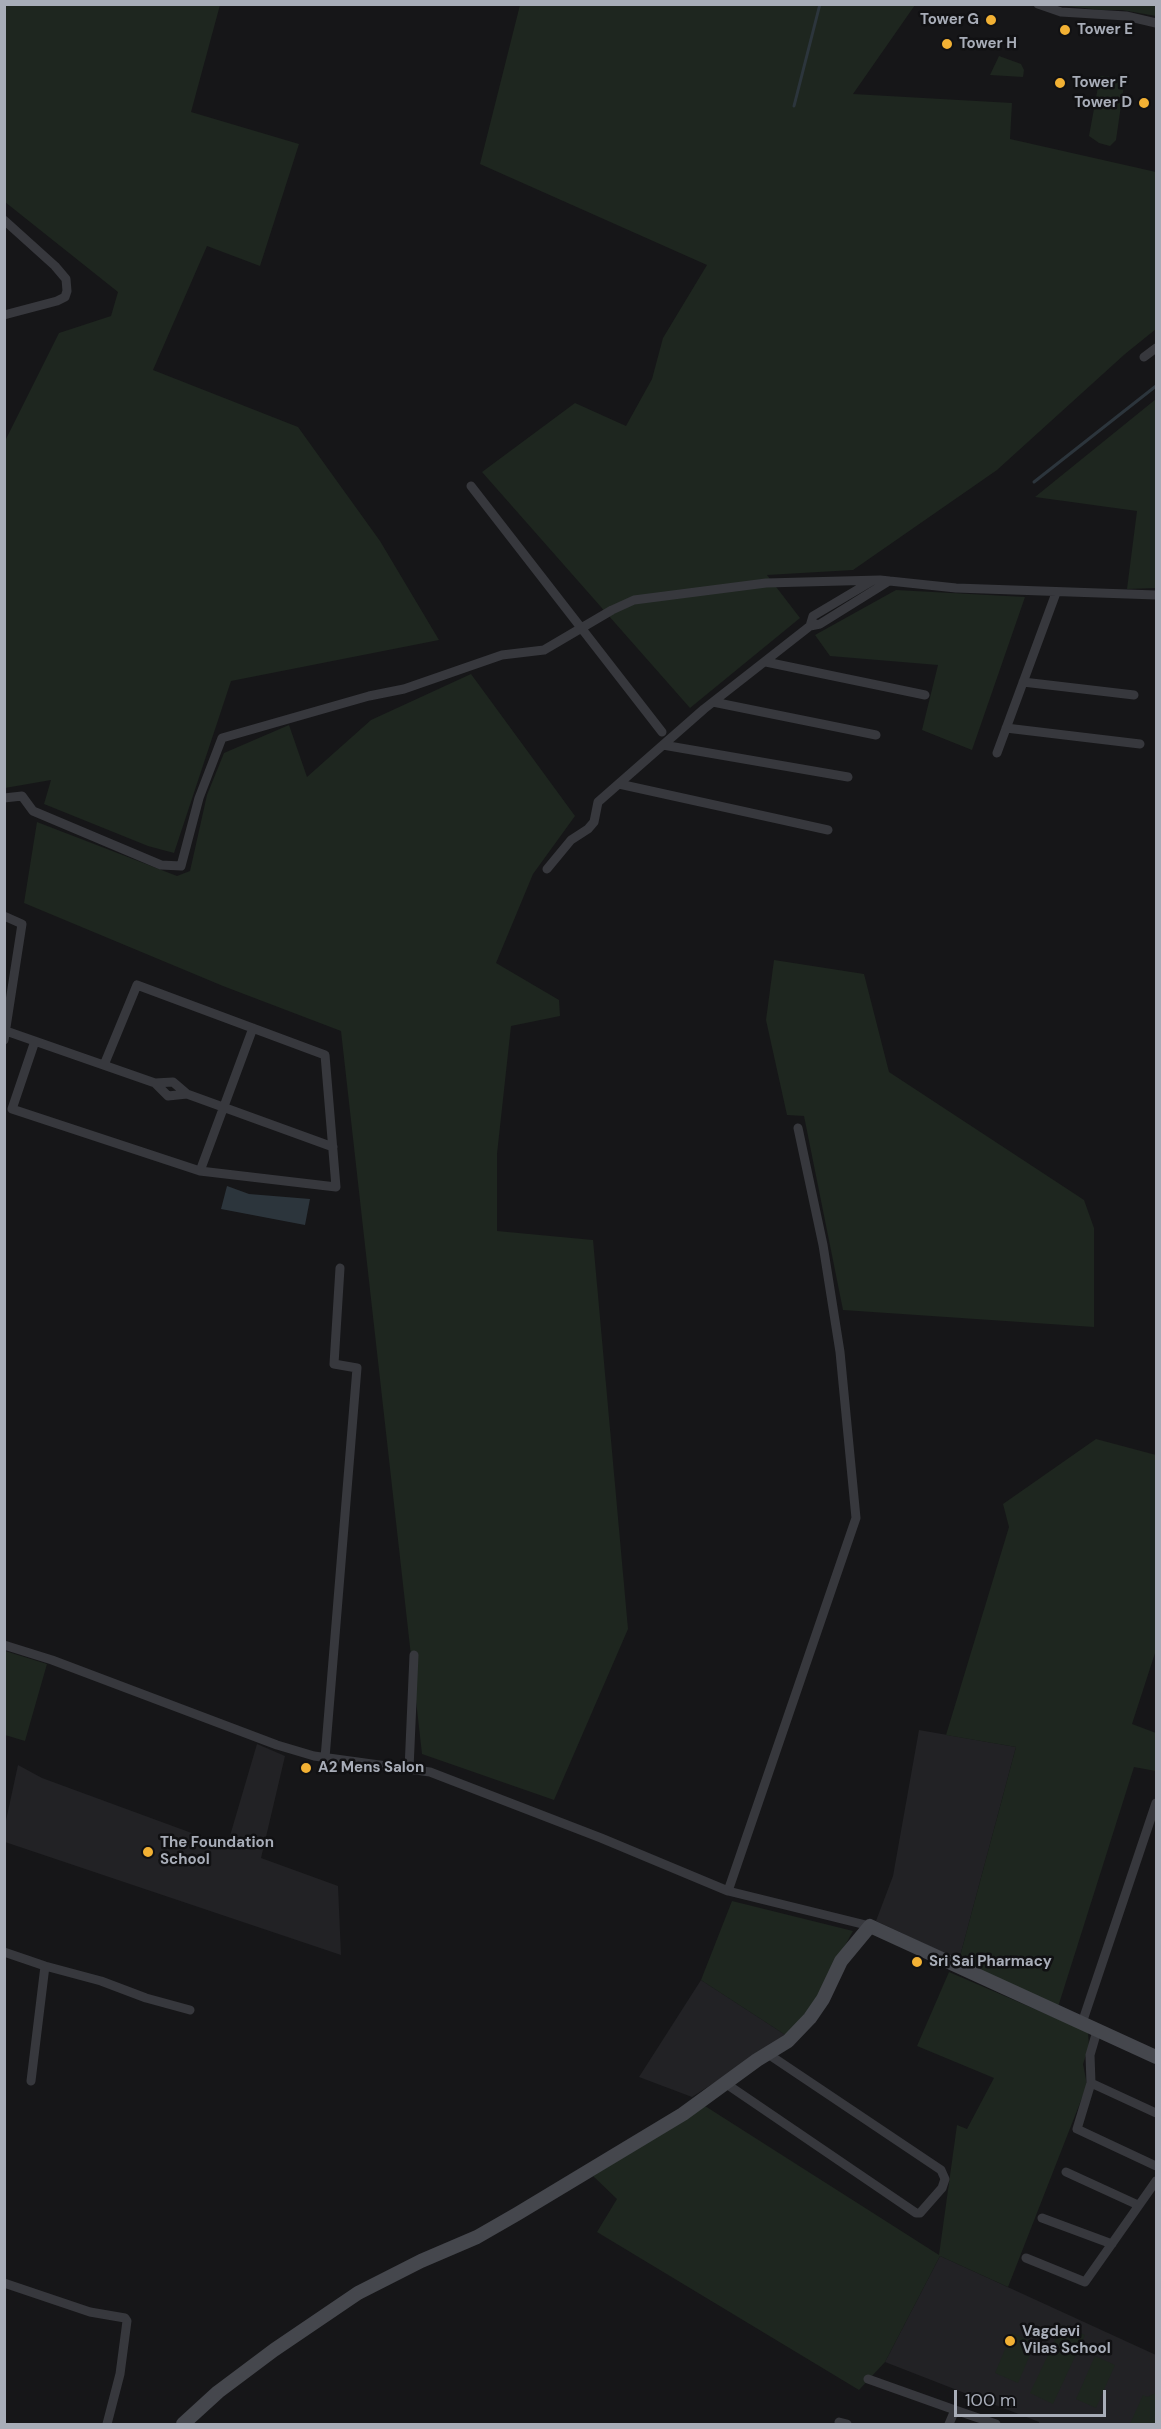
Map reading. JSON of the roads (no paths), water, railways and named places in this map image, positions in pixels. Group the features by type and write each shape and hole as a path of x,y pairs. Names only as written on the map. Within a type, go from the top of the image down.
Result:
{"street":[{"path":"1038,4 1061,12 1126,16 1156,23"},
{"path":"4,220 55,266 66,279 67,291 64,297 57,301 4,315"},
{"path":"1144,357 1156,348"},
{"path":"471,486 662,732"},
{"path":"810,626 813,616 873,580"},
{"path":"4,798 22,796 33,811 161,865 181,866 199,798 222,738 404,688 502,655 544,650 612,610 634,600 766,583 873,580 957,588 1156,595"},
{"path":"547,868 571,840 588,829 594,822 598,801 713,702 810,626 820,624 889,581"},
{"path":"997,753 1056,592"},
{"path":"765,662 925,695"},
{"path":"1023,682 1134,695"},
{"path":"713,702 876,735"},
{"path":"1006,728 1140,744"},
{"path":"663,745 848,777"},
{"path":"619,784 828,830"},
{"path":"4,916 22,924 5,1036 35,1041 155,1083 168,1096 187,1094 333,1147"},
{"path":"35,1041 12,1109 200,1171 336,1187 325,1055 137,984 104,1065"},
{"path":"200,1171 253,1028"},
{"path":"728,1891 856,1518 840,1352 823,1245 798,1128"},
{"path":"325,1758 357,1368 334,1364 340,1268"},
{"path":"4,1645 52,1660 277,1745 325,1758 430,1772 601,1838 728,1891 870,1926 1156,2057"},
{"path":"409,1769 414,1655"},
{"path":"1082,2022 1156,1803"},
{"path":"183,2424 218,2392 274,2350 358,2293 421,2261 477,2237 682,2114 788,2042 810,2018 841,1962 870,1926"},
{"path":"4,1952 190,2010"},
{"path":"31,2081 45,1966"},
{"path":"1097,2031 1090,2055 1091,2083 1077,2129 1156,2166"},
{"path":"725,2083 916,2213 920,2213 942,2188 945,2179 941,2170 768,2054"},
{"path":"1091,2083 1156,2114"},
{"path":"1066,2172 1138,2205"},
{"path":"1026,2258 1085,2282 1156,2181"},
{"path":"1042,2218 1112,2244"},
{"path":"4,2283 90,2312 125,2318 127,2321 120,2374 107,2424"},
{"path":"868,2379 996,2424"},
{"path":"949,2424 955,2409"}],"waterway":[{"path":"794,106 820,4"},
{"path":"1034,482 1156,386"}],"place":[{"name":"Tower G","path":"991,20"},
{"name":"Tower E","path":"1065,30"},
{"name":"Tower H","path":"947,44"},
{"name":"Tower F","path":"1060,83"},
{"name":"Tower D","path":"1144,103"},
{"name":"A2 Mens Salon","path":"306,1768"},
{"name":"The Foundation School","path":"148,1852"},
{"name":"Sri Sai Pharmacy","path":"917,1962"},
{"name":"Vagdevi Vilas School","path":"1010,2341"}]}
